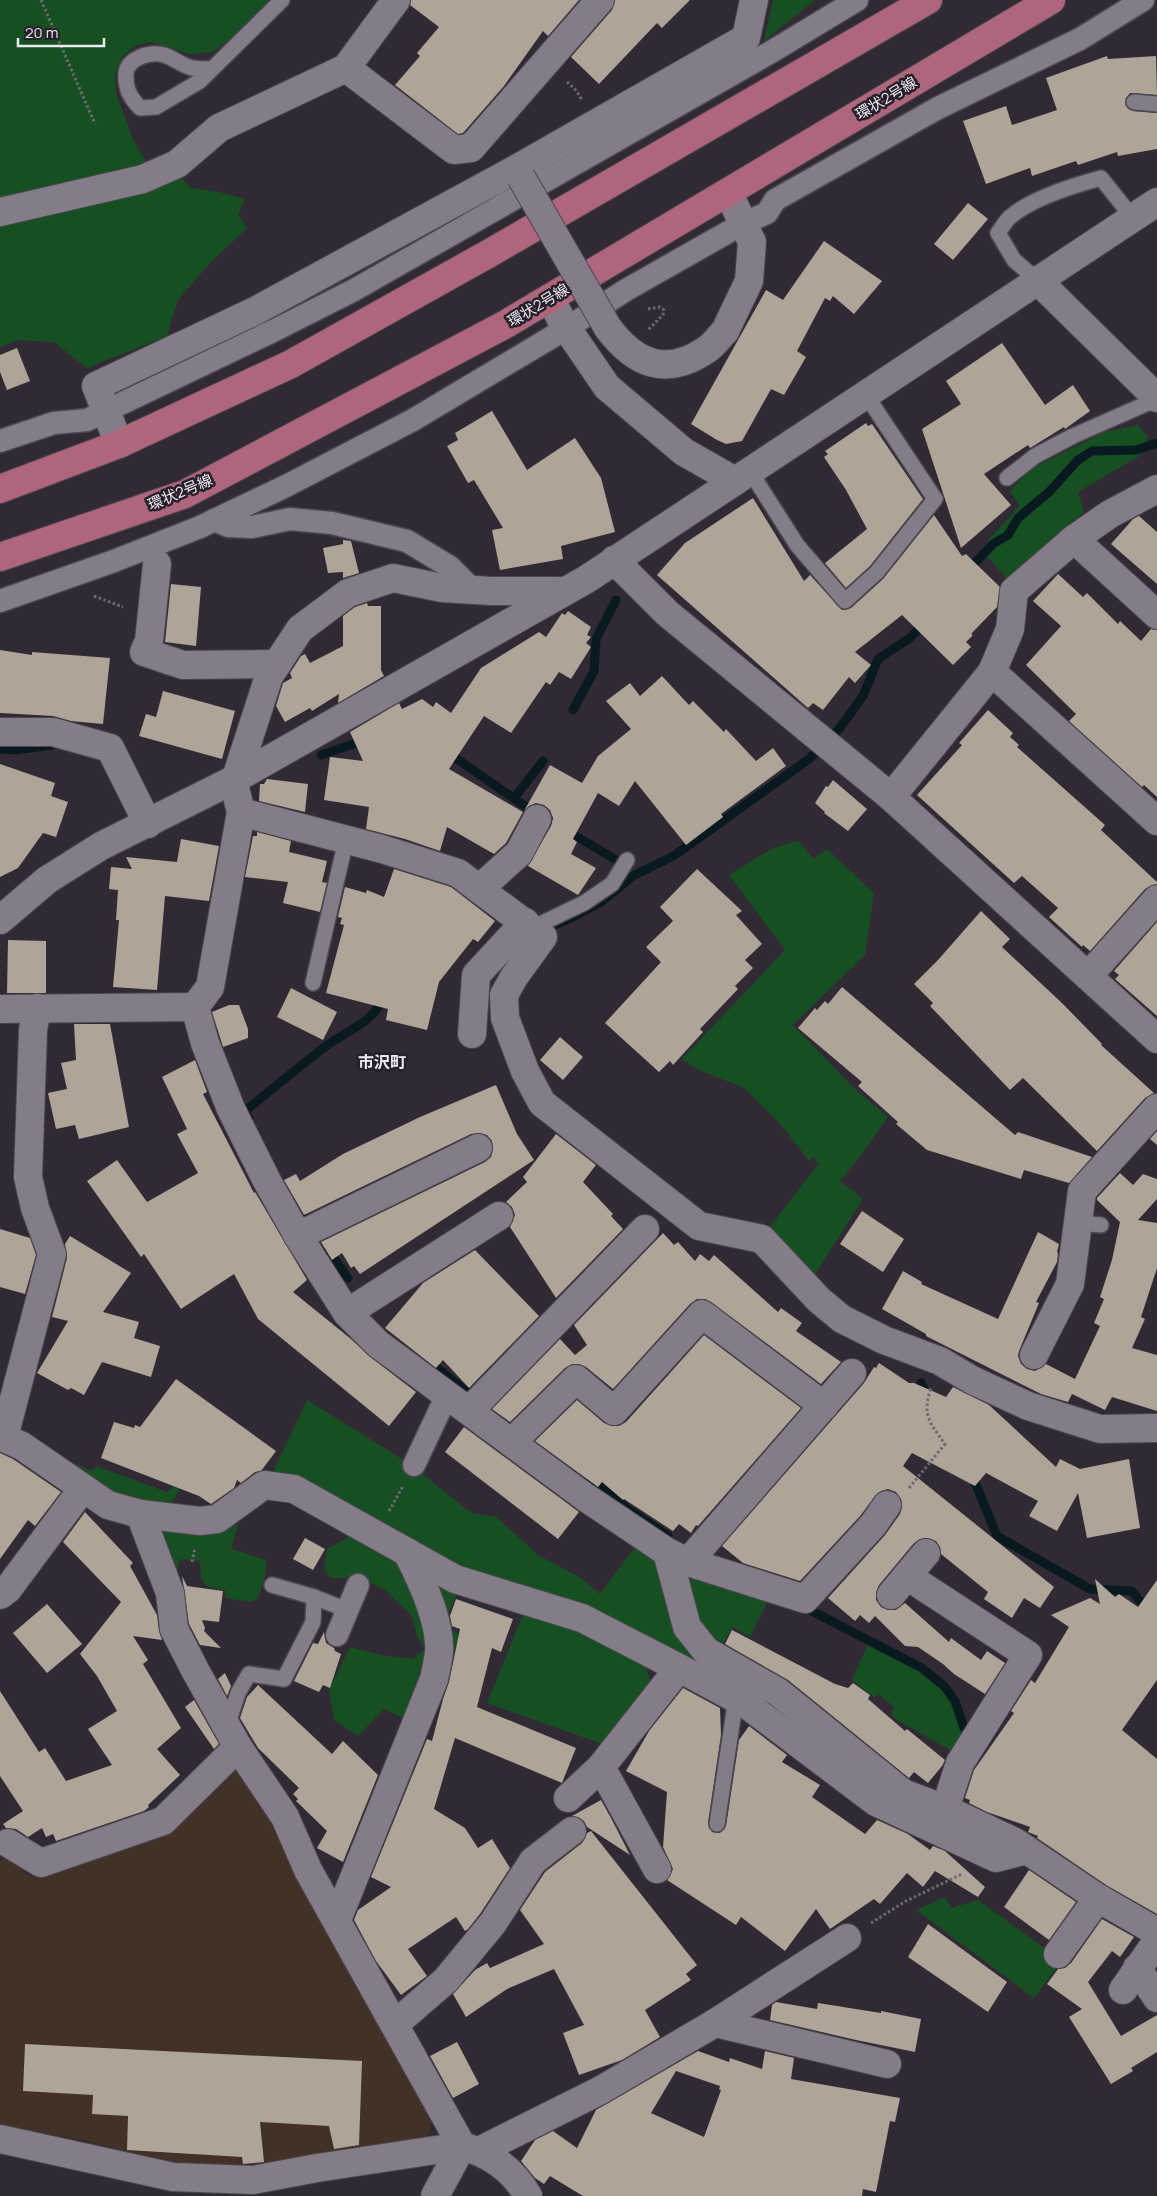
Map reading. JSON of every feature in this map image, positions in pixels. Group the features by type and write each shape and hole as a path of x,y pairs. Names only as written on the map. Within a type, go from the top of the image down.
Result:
{"main road":[{"path":"0,489 119,444 291,364 505,244 928,0"},
{"name":"環状2号線","path":"0,557 185,494 506,324 1051,0"}],"street":[{"path":"0,212 143,178 177,164 219,128 346,68 396,0"},
{"path":"346,68 454,150 471,148 600,0"},
{"path":"119,444 96,386 255,311 518,173 746,38 754,0"},
{"path":"0,441 54,423 87,420 354,290 763,57 857,0"},
{"path":"0,601 114,561 214,520 286,486 414,420 567,328 626,290 744,223 767,213 775,200 938,108 1080,39 1143,0"},
{"path":"518,173 608,328 620,344 639,359 662,366 686,361 707,350 725,331 749,281 752,242 728,192"},
{"path":"0,920 47,880 101,846 234,779 564,591 614,560 1157,202"},
{"path":"1037,280 1157,398"},
{"path":"550,298 567,328 607,387 684,452 742,476"},
{"path":"891,797 992,672 1010,629 1014,591 1074,539 1110,514 1157,489"},
{"path":"214,520 228,526 252,527 290,519 332,523 407,542 450,567 472,589"},
{"path":"1074,539 1157,615"},
{"path":"614,560 667,613 891,797 1157,1039"},
{"path":"157,564 149,641 144,652 182,665 277,664"},
{"path":"195,1007 210,987 241,812 234,779 269,676 300,629 348,593 393,578 442,588 564,591"},
{"path":"992,672 1157,822"},
{"path":"0,732 54,732 110,748 148,824"},
{"path":"241,812 458,873 543,936 514,977 504,995 506,1018 525,1071 542,1103 667,1206 699,1226 762,1239 818,1300 842,1319 884,1340 940,1361 972,1380 1028,1406 1100,1428 1157,1428"},
{"path":"479,889 519,853 537,819"},
{"path":"1088,976 1157,899"},
{"path":"472,1034 476,974 528,925"},
{"path":"0,1009 195,1007"},
{"path":"195,1007 205,1043 231,1109 298,1236 347,1313 378,1344 584,1497 678,1556 805,1600 873,1525 887,1505"},
{"path":"37,1008 34,1030 28,1177 35,1208 52,1254 2,1437 22,1446 108,1505 140,1514 200,1521 217,1518 264,1485 294,1489 456,1579 582,1618 736,1698 876,1802 996,1858 1027,1850"},
{"path":"1034,1355 1070,1284 1089,1224 1082,1191 1157,1108"},
{"path":"298,1236 478,1148"},
{"path":"347,1313 499,1216"},
{"path":"469,1411 645,1229"},
{"path":"512,1442 576,1379 614,1411 702,1314 824,1406"},
{"path":"678,1556 824,1406 852,1374"},
{"path":"414,1465 447,1395"},
{"path":"0,1595 8,1589 83,1488"},
{"path":"140,1514 170,1593 174,1628 233,1737 285,1817 308,1870 395,2024 470,2148 513,2173 532,2194"},
{"path":"337,1920 434,1679 439,1651 433,1613 408,1552"},
{"path":"926,1553 899,1586 1028,1656 960,1763 945,1809"},
{"path":"678,1556 687,1627 706,1651 778,1692 903,1793 945,1809 1015,1842 1098,1898 1157,1932"},
{"path":"337,1635 358,1585"},
{"path":"568,1798 601,1767 679,1668"},
{"path":"3,1842 41,1863 163,1821 233,1737"},
{"path":"601,1767 657,1869"},
{"path":"395,2024 446,1980 493,1923 533,1861 572,1831"},
{"path":"1058,1954 1098,1898"},
{"path":"0,2139 173,2177 253,2180 317,2168 470,2148 601,2090 715,2023 847,1938"},
{"path":"1157,1941 1130,1979 1157,1998"},
{"path":"715,2023 887,2064"},
{"path":"436,2196 470,2148"}],"lane":[{"path":"212,69 192,68 164,55 150,54 134,60 127,69 125,83 130,97 140,108 156,107 200,80 212,69 282,0"},
{"path":"1134,102 1157,104"},
{"path":"1037,280 1014,260 998,234 1009,218 1043,198 1079,184 1102,178 1133,218"},
{"path":"742,476 845,600 877,572 934,499 866,395"},
{"path":"1007,478 1035,456 1073,436 1157,398"},
{"path":"313,982 346,840"},
{"path":"528,925 584,903 612,884 625,864"},
{"path":"272,1585 314,1597 348,1610"},
{"path":"233,1737 238,1693 248,1674 284,1679 313,1622 314,1597"},
{"path":"213,1702 238,1693"},
{"path":"717,1824 736,1698"}],"path":[{"path":"41,0 95,124"},
{"path":"644,310 660,307 664,310 663,315 646,332"},
{"path":"85,594 121,605 149,641"},
{"path":"887,1505 890,1507 897,1504 945,1444 926,1413 928,1397"},
{"path":"378,1534 414,1465"},
{"path":"847,1938 906,1901 996,1858"}],"shaded area":[{"path":"241,1763 279,1825 314,1908 432,2120 427,2140 266,2164 198,2167 84,2140 0,2125 0,1861 6,1856 31,1877 133,1841"}],"green space":[{"path":"0,0 269,0 232,37 213,52 189,54 150,42 135,46 123,56 115,74 116,93 134,142 146,161 179,175 191,188 219,192 245,199 238,214 247,228 210,263 178,300 167,336 87,368 54,342 18,340 0,347"},
{"path":"773,0 815,0 764,41"},
{"path":"1138,425 1148,437 1139,456 1078,492 1084,512 1007,579 988,557 988,540 1020,506 1010,491 1032,468 1105,432"},
{"path":"798,841 814,859 827,849 874,893 865,955 793,1025 855,1089 888,1117 840,1181 863,1199 812,1279 766,1232 819,1163 813,1157 809,1161 782,1126 744,1088 697,1069 682,1059 785,950 729,875 773,848"},
{"path":"307,1400 410,1464 471,1513 496,1517 538,1555 581,1578 600,1594 641,1539 667,1561 697,1648 690,1660 524,1593 517,1614 456,1595 443,1626 460,1634 428,1730 384,1709 358,1736 334,1720 329,1690 350,1647 385,1656 413,1659 425,1649 417,1636 412,1616 385,1590 361,1578 331,1578 324,1569 327,1549 350,1536 349,1505 272,1474"},
{"path":"46,1448 72,1463 93,1471 96,1466 167,1492 171,1489 180,1466 189,1470 170,1507 131,1506"},
{"path":"152,1524 175,1527 186,1535 209,1534 218,1527 238,1524 231,1549 266,1560 266,1572 258,1598 250,1602 226,1598 225,1590 206,1586 201,1578 200,1561 180,1559 175,1580"},
{"path":"681,1569 768,1600 750,1637 733,1627 719,1649 699,1630"},
{"path":"526,1607 644,1661 651,1684 605,1745 487,1703"},
{"path":"868,1644 915,1668 946,1693 955,1706 963,1732 952,1751 897,1720 891,1714 894,1707 878,1694 875,1698 852,1680"},
{"path":"945,1897 951,1908 978,1900 1062,1961 1034,1998 916,1910"}],"building":[{"path":"411,0 579,0 548,36 543,31 504,86 463,133 458,134 395,85 420,56 417,53 439,27 410,5"},
{"path":"615,0 690,0 662,28 657,23 599,84 571,57 612,10"},
{"path":"1107,56 1108,59 1156,56 1157,95 1130,93 1125,102 1126,106 1133,111 1157,113 1157,149 1118,156 1117,152 1078,165 1076,161 1032,176 1030,168 986,184 963,121 1006,106 1012,125 1057,110 1046,78"},
{"path":"968,203 988,219 953,260 934,244"},
{"path":"824,241 882,281 854,314 833,296 830,301 825,298 797,351 806,357 784,395 771,389 742,441 726,444 691,424 766,290 783,300"},
{"path":"1002,343 1045,405 1073,385 1090,411 1065,429 1064,427 1030,448 1028,445 984,474 1011,505 961,548 922,429 961,404 946,381"},
{"path":"17,348 30,381 7,390 0,372 0,355"},
{"path":"492,411 527,470 575,438 601,478 615,532 561,546 563,559 500,570 492,530 503,528 474,480 468,483 447,446 458,440 455,433"},
{"path":"866,423 868,426 872,424 923,499 870,566 846,588 825,563 867,529 846,490 824,457 828,454 825,451"},
{"path":"753,498 804,581 810,575 842,610 851,608 883,579 934,515 962,556 966,554 1000,587 997,607 971,634 973,635 966,642 971,647 953,665 902,615 855,652 871,665 855,683 849,677 823,710 813,703 808,708 657,575 685,543"},
{"path":"1139,516 1157,532 1157,584 1111,544 1133,519"},
{"path":"343,540 351,541 359,573 343,578 343,572 328,573 323,548 343,544"},
{"path":"1058,574 1083,597 1087,593 1118,624 1120,621 1141,641 1151,629 1157,630 1157,797 1144,785 1142,787 1069,721 1076,714 1026,665 1061,626 1033,601"},
{"path":"171,584 201,587 196,646 165,642"},
{"path":"367,603 368,606 381,606 381,670 384,676 338,703 339,694 312,711 310,708 285,722 276,706 283,683 292,678 290,673 301,656 305,654 310,663 343,646 343,616 355,607"},
{"path":"568,611 591,627 587,635 591,637 586,643 591,647 571,679 559,672 550,685 546,682 511,733 484,716 449,769 523,812 506,843 494,854 447,827 440,851 405,839 366,829 369,807 324,800 330,757 363,761 350,732 399,703 402,709 422,699 433,707 436,702 451,713 481,668 539,632 546,637 562,613 565,615"},
{"path":"0,650 32,655 32,652 110,658 103,724 71,721 53,716 0,713"},
{"path":"662,676 689,705 693,701 724,732 726,729 756,761 773,748 786,766 721,814 723,817 686,845 635,781 619,806 598,793 573,839 577,842 571,854 596,868 578,895 528,866 551,826 553,818 550,810 544,805 536,803 524,811 550,765 582,783 598,756 631,729 606,701 630,683 640,696"},
{"path":"163,691 235,711 222,759 139,736 146,714 156,717"},
{"path":"988,710 1013,733 1010,737 1019,745 1017,747 1105,825 1101,830 1157,882 1157,884 1145,889 1090,951 1083,945 1082,947 1049,917 1058,908 1022,876 1014,883 917,795 962,745 959,743"},
{"path":"0,764 55,783 51,796 68,802 56,837 43,833 18,868 0,877"},
{"path":"267,779 308,784 305,812 259,801 260,784 264,784"},
{"path":"833,780 867,809 848,831 824,813 815,803 826,786 828,787"},
{"path":"257,832 291,841 289,852 327,861 322,882 327,883 320,912 283,903 288,882 245,877 253,836 257,836"},
{"path":"181,839 219,846 209,901 165,896 157,990 113,987 119,920 116,920 118,890 109,889 111,867 132,869 126,857 177,862"},
{"path":"394,869 451,887 495,921 478,942 473,939 439,982 427,1030 386,1020 388,1009 326,993 344,925 340,924 342,918 338,917 345,887 366,893 367,890 384,897"},
{"path":"697,869 742,911 736,915 762,944 745,960 753,968 735,986 738,989 700,1029 703,1032 673,1065 670,1061 659,1072 605,1023 661,962 646,947 673,921 660,907"},
{"path":"981,911 1010,939 1002,947 1063,1004 1101,1045 1154,1093 1145,1098 1097,1151 1023,1078 1010,1090 930,1006 933,1003 914,984"},
{"path":"1157,922 1157,1016 1115,979 1119,975 1114,971"},
{"path":"8,940 46,941 46,993 7,993"},
{"path":"842,987 1015,1135 1018,1132 1092,1157 1069,1183 1024,1170 1021,1179 927,1150 896,1124 898,1122 858,1086 862,1082 798,1028 815,1008 817,1010 825,1001 828,1004"},
{"path":"291,988 337,1012 323,1040 277,1017"},
{"path":"229,1005 239,1005 248,1029 248,1038 223,1047 212,1012"},
{"path":"74,1024 110,1024 129,1127 79,1139 75,1125 56,1129 48,1093 67,1089 61,1063 76,1060"},
{"path":"560,1037 583,1057 563,1080 540,1060"},
{"path":"195,1060 207,1092 203,1094 254,1193 307,1280 293,1292 369,1356 416,1392 389,1426 258,1319 234,1274 181,1309 144,1254 141,1257 87,1181 117,1160 147,1202 198,1173 177,1134 187,1129 162,1077"},
{"path":"496,1085 517,1134 534,1160 360,1274 354,1266 351,1268 342,1253 332,1260 321,1242 485,1162 491,1157 493,1150 492,1141 487,1135 480,1133 471,1134 304,1215 284,1180 296,1174 300,1181 343,1154 420,1117"},
{"path":"1157,1131 1157,1145 1150,1139"},
{"path":"556,1134 596,1165 583,1182 613,1214 611,1216 623,1229 556,1298 510,1227 515,1215 512,1207 506,1202 527,1182 523,1177"},
{"path":"1120,1173 1133,1185 1143,1174 1157,1179 1157,1199 1138,1220 1157,1223 1157,1268 1141,1317 1145,1319 1132,1348 1157,1355 1157,1411 1112,1397 1105,1410 1072,1394 1068,1402 1041,1394 926,1336 926,1334 882,1309 903,1271 922,1282 921,1284 998,1319 1038,1232 1059,1244 1057,1262 1036,1302 1039,1303 1018,1356 1021,1364 1027,1369 1035,1371 1046,1364 1075,1379 1100,1326 1094,1323 1104,1299 1100,1297 1112,1260 1120,1222 1097,1198"},
{"path":"862,1211 904,1239 883,1272 840,1244"},
{"path":"0,1229 30,1238 36,1255 25,1294 0,1287"},
{"path":"663,1233 674,1245 678,1242 695,1261 700,1254 709,1261 714,1255 778,1312 781,1308 802,1323 796,1331 841,1362 821,1384 711,1302 705,1299 697,1299 690,1304 613,1389 586,1367 572,1364 565,1368 510,1422 492,1409 560,1339 575,1355 587,1345 574,1325"},
{"path":"70,1236 131,1273 103,1312 139,1322 134,1338 160,1346 151,1377 102,1362 84,1395 71,1388 68,1390 37,1373 68,1321 52,1317 67,1258 65,1244"},
{"path":"475,1250 539,1316 469,1388 443,1360 436,1368 385,1328 423,1283"},
{"path":"704,1335 801,1408 698,1526 696,1525 691,1533 679,1524 673,1531 623,1500 602,1482 598,1487 535,1441 577,1400 604,1423 619,1426 626,1422"},
{"path":"879,1363 909,1383 914,1383 946,1397 953,1387 989,1405 1056,1467 1060,1459 1080,1469 1129,1459 1140,1528 1087,1538 1078,1493 1057,1531 1029,1516 1038,1501 986,1473 975,1486 912,1453 903,1466 1054,1587 1040,1608 1024,1598 1012,1618 984,1599 988,1592 941,1554 940,1547 936,1541 928,1538 920,1539 914,1543 879,1585 876,1592 876,1600 881,1607 888,1610 896,1610 905,1603 949,1642 951,1638 981,1660 987,1651 1005,1663 985,1694 918,1647 905,1646 875,1616 869,1623 860,1615 855,1621 828,1598 885,1535 900,1514 902,1507 901,1499 896,1492 888,1489 881,1491 875,1496 861,1515 800,1581 743,1563 722,1546 864,1383 874,1367 876,1368"},
{"path":"176,1379 276,1451 261,1471 255,1472 241,1483 237,1480 234,1488 211,1504 199,1496 101,1458 114,1422 134,1428 135,1425 140,1427"},
{"path":"464,1427 579,1512 558,1539 445,1452"},
{"path":"0,1453 13,1459 61,1492 35,1526 28,1520 0,1559"},
{"path":"85,1512 133,1563 130,1566 157,1615 162,1640 133,1636 148,1660 143,1664 181,1728 157,1749 180,1775 144,1811 56,1841 53,1834 46,1837 42,1828 28,1837 16,1829 6,1828 3,1824 23,1811 0,1776 0,1691 39,1752 45,1748 66,1781 112,1765 88,1729 117,1711 97,1676 80,1654 121,1602 63,1542"},
{"path":"305,1538 325,1549 313,1570 293,1559"},
{"path":"182,1576 187,1586 223,1591 219,1622 202,1620 205,1628 204,1631 221,1648 200,1645 189,1624"},
{"path":"1095,1579 1115,1597 1119,1594 1138,1607 1157,1580 1157,1680 1122,1730 1157,1759 1157,1914 1106,1885 1037,1838 1038,1836 1028,1832 1030,1827 987,1812 969,1803 970,1800 965,1798 974,1770 1014,1713 1011,1711 1031,1680 1035,1683 1069,1627 1051,1615 1090,1598 1100,1604"},
{"path":"456,1599 513,1619 501,1652 492,1648 477,1707 576,1748 562,1783 455,1738 434,1809 465,1828 478,1848 492,1839 510,1868 468,1929 465,1931 456,1917 408,1949 427,1976 401,1995 376,1961 354,1920 358,1910 391,1887 371,1877 427,1739 432,1741 449,1682 460,1629 452,1626 450,1616"},
{"path":"47,1604 82,1644 47,1673 13,1633"},
{"path":"732,1630 835,1684 848,1688 853,1683 870,1695 868,1699 905,1731 907,1729 945,1760 942,1766 928,1783 914,1772 909,1778 788,1680 725,1644"},
{"path":"324,1632 326,1643 341,1654 330,1688 323,1685 319,1692 294,1681 313,1643 318,1644"},
{"path":"225,1673 231,1686 227,1696 218,1679"},
{"path":"258,1685 332,1754 343,1741 378,1775 343,1862 317,1848 327,1831 296,1801 298,1799 293,1794 299,1788 258,1748 240,1718 247,1697"},
{"path":"683,1688 720,1708 721,1735 708,1823 712,1832 720,1833 726,1826 739,1740 749,1726 787,1755 782,1762 820,1785 812,1797 865,1834 877,1820 908,1834 930,1850 933,1846 945,1851 985,1887 978,1897 935,1871 923,1887 907,1873 880,1904 874,1899 830,1929 816,1909 785,1951 741,1917 736,1925 667,1880 673,1869 663,1847 667,1792 626,1771 649,1731"},
{"path":"194,1700 219,1744 214,1749 185,1707"},
{"path":"601,1800 630,1855 587,1827 584,1821 572,1816"},
{"path":"591,1831 697,1965 686,1974 691,1980 645,2010 660,2037 622,2060 579,2075 563,2033 584,2025 554,1969 507,1989 466,2017 453,1994 475,1970 487,1963 490,1968 544,1944 520,1910 545,1872 582,1843 587,1833"},
{"path":"1029,1870 1076,1902 1049,1940 1004,1907"},
{"path":"1102,1919 1134,1937 1120,1957 1112,1951 1088,1982 1121,2036 1157,2015 1157,2052 1131,2068 1133,2071 1111,2084 1069,2017 1082,2009 1047,1984 1058,1969 1065,1968 1071,1963"},
{"path":"928,1924 1007,1982 988,2012 908,1957"},
{"path":"776,2002 817,2009 818,2003 881,2013 881,2011 921,2019 915,2052 770,2020 772,2005"},
{"path":"457,2042 479,2084 453,2098 430,2056"},
{"path":"25,2044 362,2061 359,2145 334,2149 329,2126 260,2122 264,2162 243,2164 242,2157 127,2150 128,2116 92,2114 93,2095 23,2091"},
{"path":"698,2051 729,2062 730,2058 762,2069 765,2051 794,2058 791,2079 900,2098 895,2122 890,2121 876,2192 863,2189 862,2196 583,2196 550,2176 544,2184 535,2178 521,2161 535,2140 553,2131 577,2148 596,2110","holes":["676,2071 720,2086 719,2089 721,2090 704,2137 651,2113"]}],"waterway":[{"path":"968,570 993,544 1008,535 1018,518 1049,492 1078,460 1092,451 1136,450 1157,443"},
{"path":"573,710 594,671 596,639 616,600"},
{"path":"547,928 601,902 633,876 675,855 809,759 839,729 863,696 878,659 910,638 925,622"},
{"path":"321,755 365,740"},
{"path":"0,749 15,750 52,745"},
{"path":"447,752 522,804 628,867"},
{"path":"514,798 543,761"},
{"path":"249,1119 245,1111 326,1046 366,1020 378,1007 383,998"},
{"path":"295,1203 304,1218"},
{"path":"328,1250 348,1278"},
{"path":"437,1368 467,1392"},
{"path":"921,1383 927,1398"},
{"path":"972,1475 997,1536 1090,1589 1132,1591 1157,1622"},
{"path":"590,1478 626,1508 668,1536"},
{"path":"806,1608 922,1668 945,1687 955,1701 964,1728"}],"district":[{"name":"市沢町","path":"382,1062"}]}
